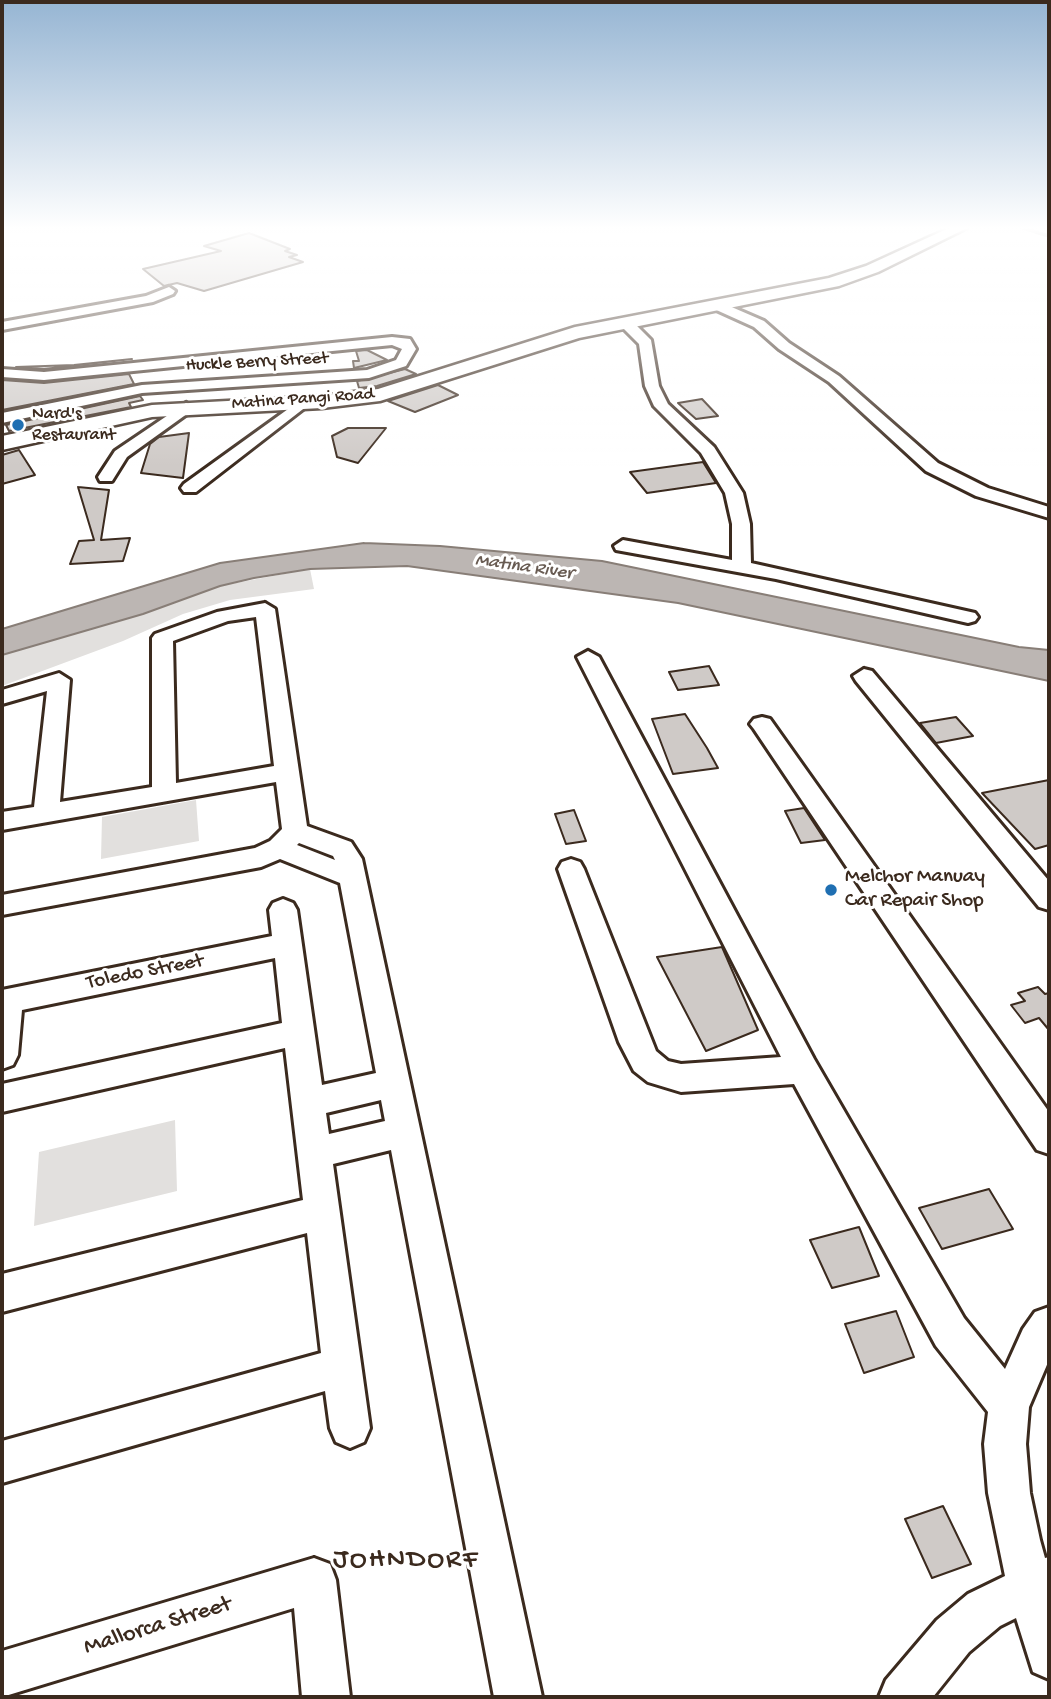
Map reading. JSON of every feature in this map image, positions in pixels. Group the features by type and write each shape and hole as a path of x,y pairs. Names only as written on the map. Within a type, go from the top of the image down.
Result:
{"street":[{"path":"2,326 104,307"},
{"name":"Matina Pangi Road","path":"2,443 139,402 186,408 302,403 393,392 557,338 699,307"},
{"path":"723,307 759,324 784,346 834,379 932,467 962,484 1049,513"},
{"path":"625,322 646,343 652,386 662,406 708,450 734,493 741,524 742,567"},
{"name":"Huckle Berry Street","path":"101,370 405,342 409,349 401,363 369,374 139,402"},
{"path":"13,389 45,379 101,370 139,402"},
{"path":"2,373 45,379"},
{"path":"2,418 139,402"},
{"path":"190,488 302,403"},
{"path":"106,477 121,454 186,408"},
{"path":"623,546 742,567 968,617"},
{"path":"164,793 162,638 239,613 265,610 287,772 287,840"},
{"path":"588,657 803,1069 950,1332 1009,1406"},
{"path":"864,676 1049,900"},
{"path":"2,697 59,680 46,813"},
{"path":"762,724 1049,1139"},
{"path":"2,821 287,772"},
{"path":"287,840 351,876 518,1697"},
{"path":"2,905 252,859 287,840"},
{"path":"571,869 645,1062 659,1072 681,1078 803,1069"},
{"path":"283,910 350,1428"},
{"name":"Toledo Street","path":"5,1002 288,944"},
{"path":"2,1055 5,1002"},
{"path":"2,1098 299,1032"},
{"path":"308,1103 393,1083"},
{"path":"315,1153 402,1132"},
{"path":"2,1293 322,1212"},
{"path":"1049,1326 1037,1343 1009,1406 1005,1444 1009,1493 1039,1583 1049,1656"},
{"path":"2,1462 343,1366"},
{"name":"Mallorca Street","path":"2,1674 314,1580 326,1697"},
{"path":"903,1697 953,1636 984,1610 1039,1583"}],"shaded area":[{"path":"310,569 314,589 230,600 183,614 123,641 2,686 2,655 143,614 220,586"},
{"path":"196,800 199,841 101,859 102,817"},
{"path":"175,1120 177,1191 34,1226 39,1152"}],"water":[{"name":"Matina River","path":"364,543 440,546 602,561 1019,647 1049,650 1049,681 678,603 407,566 310,569 254,578 220,586 143,614 2,655 2,629 220,563"}],"building":[{"path":"367,350 387,360 354,368 353,361 359,361 356,351"},
{"path":"132,359 44,369 16,367 74,365"},
{"path":"405,369 416,374 377,386 359,388 357,381"},
{"path":"129,374 134,384 2,410 2,380 44,383"},
{"path":"438,385 458,395 415,412 388,401"},
{"path":"140,396 143,400 129,403 131,407 9,431 6,425"},
{"path":"702,399 718,416 696,419 678,403"},
{"path":"348,428 386,428 358,463 337,457 332,436"},
{"path":"189,433 183,478 141,473 150,444 159,437"},
{"path":"19,450 35,475 2,484 2,455"},
{"path":"703,462 716,483 647,493 630,472"},
{"path":"78,487 109,490 101,540 130,538 123,561 70,564 79,541 94,540"},
{"path":"709,666 719,685 678,690 669,672"},
{"path":"685,714 718,768 673,774 652,719"},
{"path":"956,717 973,736 936,743 920,723"},
{"path":"1049,780 1049,845 1035,849 982,793"},
{"path":"804,808 825,840 801,843 785,811"},
{"path":"574,810 586,841 566,844 555,814"},
{"path":"722,947 758,1030 706,1051 657,957"},
{"path":"1038,987 1045,994 1049,993 1049,1030 1039,1018 1025,1023 1011,1005 1025,1001 1018,993"},
{"path":"989,1189 1013,1229 942,1249 919,1208"},
{"path":"859,1227 879,1276 832,1288 810,1240"},
{"path":"896,1311 914,1357 864,1373 845,1324"},
{"path":"943,1506 971,1564 932,1578 905,1519"}],"place":[{"name":"Nard's Restaurant","path":"18,425"},
{"name":"Melchor Manuay Car Repair Shop","path":"831,890"}],"district":[{"name":"JOHNDORF","path":"406,1562"}]}
